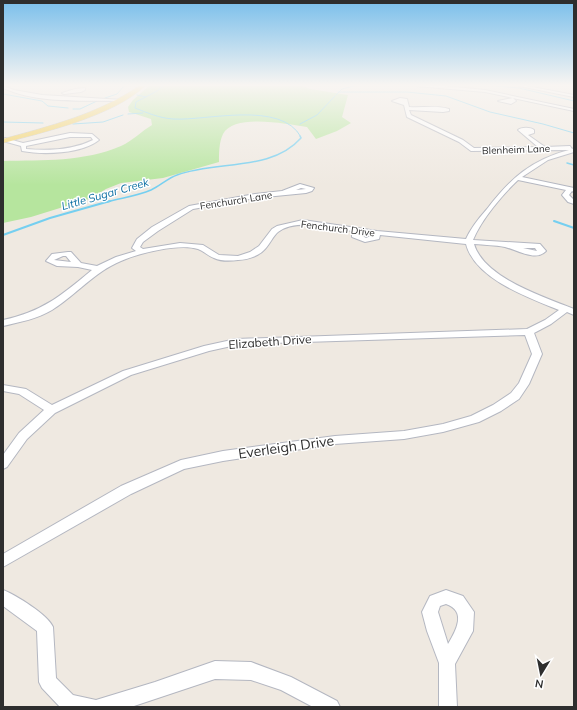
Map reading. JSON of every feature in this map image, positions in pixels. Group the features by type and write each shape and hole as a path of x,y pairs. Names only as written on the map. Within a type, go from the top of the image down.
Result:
{"main road":[{"path":"4,139 65,119"},
{"path":"4,139 75,119"}],"street":[{"name":"Blenheim Lane","path":"413,119 461,141 473,150 543,148 574,149"},
{"path":"523,133 543,148"},
{"path":"4,139 23,144 70,135 92,136 96,140 80,146 36,152 24,150 23,144"},
{"path":"570,310 505,281 486,267 474,253 469,241 479,222 497,198 516,178 534,165 574,149"},
{"path":"516,178 572,190"},
{"path":"572,190 565,195 570,201 574,202"},
{"name":"Fenchurch Lane","path":"142,252 136,248 146,235 179,213 191,207 284,192"},
{"name":"Fenchurch Drive","path":"3,323 26,318 48,308 68,294 80,282 98,269 142,252 170,246 191,245 200,247 217,257 238,258 253,254 262,248 275,231 290,224 303,222 316,223 377,233 505,245"},
{"path":"78,265 98,269"},
{"name":"Elizabeth Drive","path":"3,464 23,436 51,410 127,373 172,358 236,342 529,332 570,310"},
{"name":"Everleigh Drive","path":"3,561 126,490 181,465 223,456 335,440 404,435 443,428 475,419 497,408 515,396 524,384 537,354 529,332"},
{"path":"3,388 11,388 35,398 51,410"},
{"path":"3,597 45,627 48,682 70,703 92,707"},
{"path":"447,663 448,707"},
{"path":"101,707 155,691 215,670 251,671 286,683 331,707"}],"green space":[{"path":"151,119 345,119 351,123 337,131 316,139 307,127 275,122 249,122 238,124 229,128 223,134 219,151 219,162 163,178 121,183 106,189 89,199 31,217 3,223 3,161 78,158 93,155 125,144 152,125"}],"waterway":[{"path":"73,124 103,122 111,119"},
{"name":"Little Sugar Creek","path":"277,119 291,126 301,137"},
{"path":"300,124 309,119"},
{"path":"522,119 574,133"},
{"path":"3,122 43,123"},
{"name":"Little Sugar Creek","path":"107,202 146,192 174,176 193,170 243,164 275,156 289,149 301,138 300,136"},
{"path":"567,163 574,165"},
{"name":"Little Sugar Creek","path":"3,235 50,218 110,201"},
{"path":"554,221 574,228"}]}
